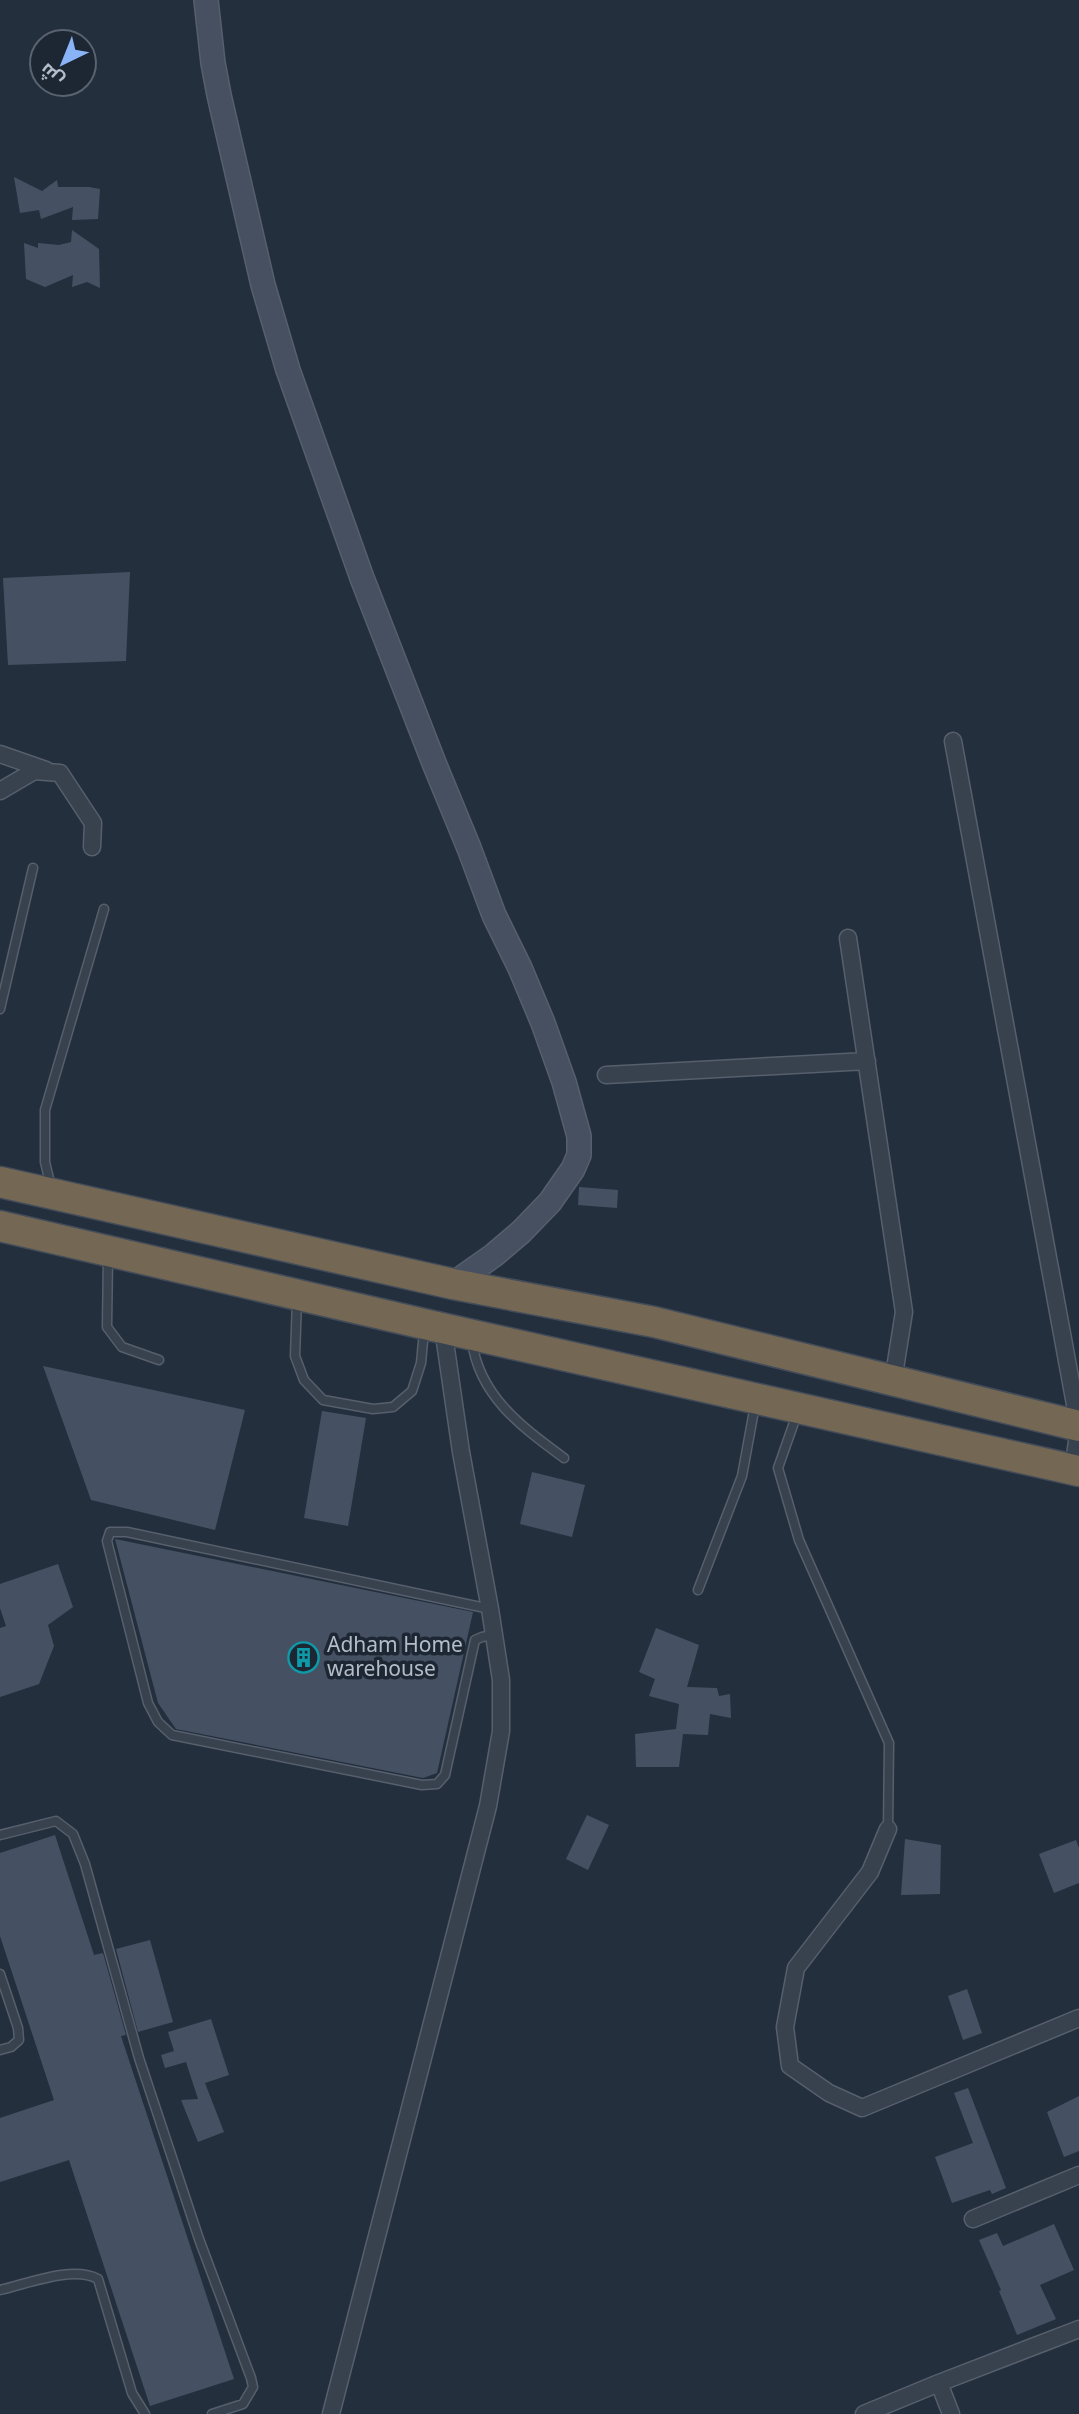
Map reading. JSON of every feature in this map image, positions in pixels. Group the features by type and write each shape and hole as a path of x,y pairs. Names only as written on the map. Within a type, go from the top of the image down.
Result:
{"highway":[{"path":"0,1182 453,1284 654,1322 1079,1426"},
{"path":"0,1226 1076,1471"}],"street":[{"path":"206,0 219,95 263,285 288,370 362,578 434,763 494,915 543,1023 579,1136 579,1155 573,1169 550,1202 512,1240 453,1284"},
{"path":"953,741 1079,1426 1076,1471"},
{"path":"0,754 51,772"},
{"path":"0,791 34,771 60,773 93,823 92,847"},
{"path":"848,938 904,1312 893,1381"},
{"path":"606,1075 867,1061"},
{"path":"331,2414 492,1785 501,1731 501,1680 461,1452 446,1329"},
{"path":"888,1829 870,1872 796,1968 785,2027 790,2066 829,2093 862,2108 1079,2018"},
{"path":"973,2220 1079,2175"},
{"path":"864,2414 1079,2329"},
{"path":"939,2383 951,2414"}],"lane":[{"path":"0,1009 33,868"},
{"path":"52,1194 45,1162 46,1111 104,909"},
{"path":"108,1251 107,1327 122,1347 159,1360"},
{"path":"298,1295 295,1356 304,1380 323,1400 373,1409 393,1407 412,1391 421,1363 446,1329 474,1361 490,1389 517,1424 564,1458"},
{"path":"698,1590 742,1476 757,1399"},
{"path":"799,1408 779,1468 799,1541 889,1742 888,1829"},
{"path":"490,1609 128,1532 110,1532 107,1541 148,1703 159,1722 172,1735 422,1785 437,1784 445,1775 475,1640 494,1635"},
{"path":"0,1835 56,1821 74,1834 85,1864 139,2058 199,2239 251,2378 253,2387 243,2404 212,2414"},
{"path":"0,1973 18,2028 19,2040 11,2047 0,2050"},
{"path":"0,2290 66,2275 90,2275 97,2279 132,2393 145,2414"}],"building":[{"path":"14,177 42,191 57,180 58,187 100,189 98,219 72,220 73,207 41,219 39,210 20,213"},
{"path":"72,230 99,249 100,288 87,282 72,287 73,275 45,287 26,279 24,243 38,248 38,243 59,245 71,242"},
{"path":"130,572 126,661 8,665 3,578"},
{"path":"579,1187 618,1190 617,1208 578,1205"},
{"path":"43,1366 245,1410 215,1530 91,1500"},
{"path":"322,1411 366,1418 348,1526 304,1518"},
{"path":"532,1472 585,1485 572,1537 520,1524"},
{"name":"Adham Home warehouse","path":"115,1539 473,1612 437,1773 423,1778 176,1729 158,1703"},
{"path":"58,1564 73,1607 48,1625 54,1646 39,1684 0,1697 0,1628 6,1626 0,1608 0,1584"},
{"path":"656,1628 699,1645 687,1687 717,1688 719,1696 730,1694 731,1718 710,1714 708,1735 683,1734 679,1767 636,1767 635,1734 676,1729 679,1704 649,1696 655,1679 639,1672"},
{"path":"587,1815 609,1825 588,1870 566,1859"},
{"path":"55,1835 94,1955 103,1953 126,2035 121,2036 234,2379 150,2406 69,2160 0,2182 0,2118 54,2100 0,1936 0,1853"},
{"path":"905,1839 941,1845 940,1894 901,1895"},
{"path":"1076,1840 1079,1848 1079,1883 1054,1893 1039,1854"},
{"path":"150,1940 173,2022 138,2032 116,1949"},
{"path":"967,1989 982,2033 963,2040 948,1996"},
{"path":"211,2019 229,2075 205,2083 224,2132 198,2142 181,2100 198,2099 186,2062 165,2068 161,2055 174,2051 168,2032"},
{"path":"968,2088 1006,2188 992,2194 990,2190 952,2203 935,2157 973,2143 954,2093"},
{"path":"1079,2096 1079,2151 1064,2157 1047,2112"},
{"path":"1054,2224 1074,2270 1040,2285 1056,2319 1017,2335 979,2240 997,2233 1003,2246"}],"place":[{"name":"Adham Home warehouse","path":"304,1657"}]}
